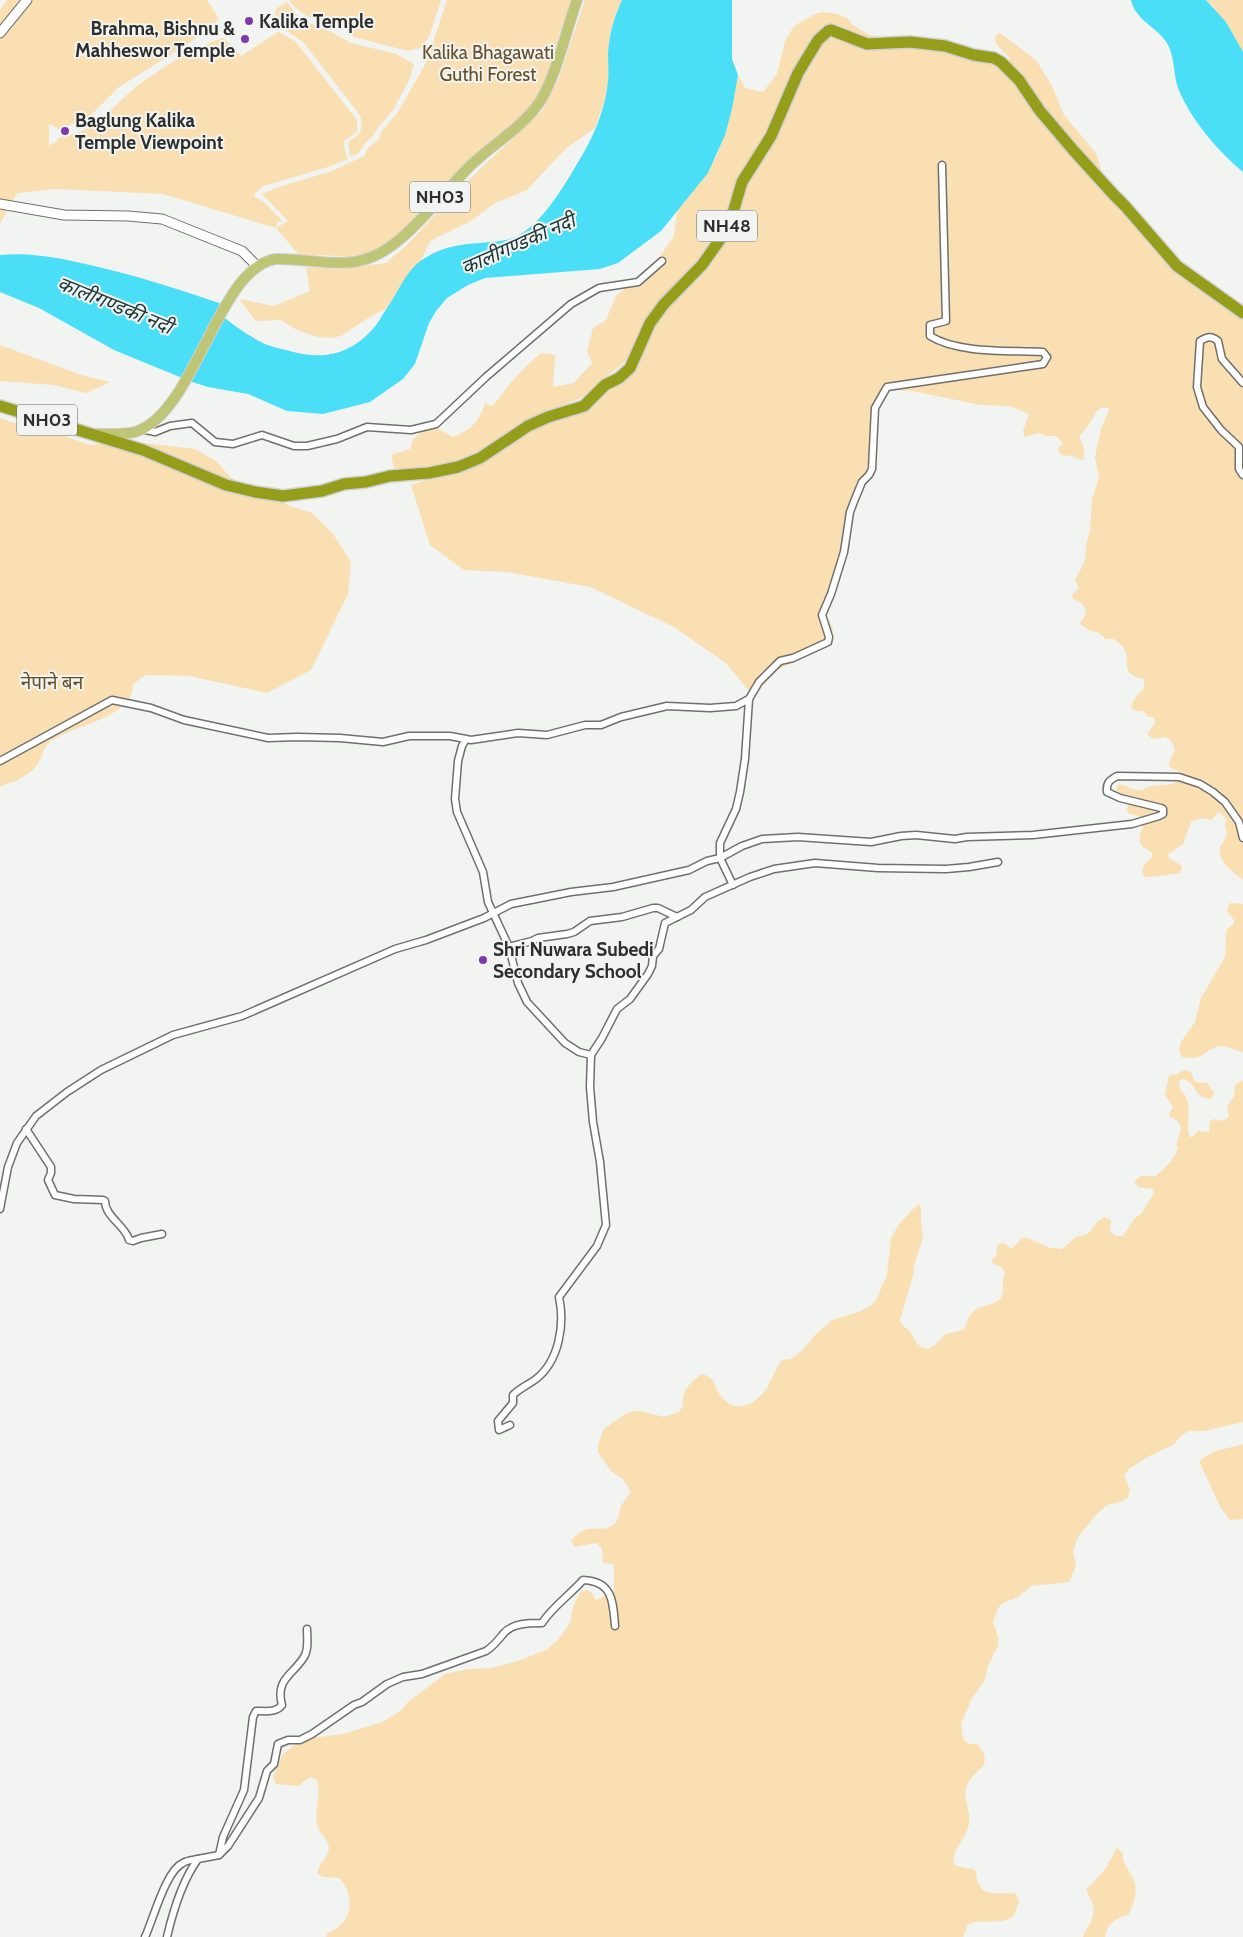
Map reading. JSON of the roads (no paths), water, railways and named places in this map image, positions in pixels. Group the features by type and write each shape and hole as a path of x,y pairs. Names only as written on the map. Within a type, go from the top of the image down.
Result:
{"highway":[{"name":"NH48","path":"94,434 143,450 226,485 283,496 322,491 344,484 366,482 390,476 429,473 458,467 480,458 528,426 548,417 584,406 606,385 619,378 630,368 650,323 664,304 702,265 724,234 732,216 742,182 771,136 787,96 810,51 828,31 835,31 867,44 910,42 945,46 974,55 994,58 1001,62 1019,80 1040,111 1126,206 1177,266 1243,313"},
{"name":"NH03","path":"0,406 94,434"}],"main road":[{"path":"0,33 27,0"},
{"name":"NH03","path":"94,434 137,432 160,417 176,396 233,294 257,266 266,261 276,259 359,261 374,257 396,243 470,166 524,119 540,101 552,75 577,0"},
{"path":"0,204 64,215 128,216 162,219 242,251 257,266"}],"street":[{"path":"733,885 720,858 720,843 736,809 740,792 745,759 749,699 759,682 780,661 794,658 828,642 829,637 822,615 831,594 844,552 850,512 862,482 872,469 876,408 887,387 1044,364 1047,357 1043,352 965,348 936,340 930,336 930,326 946,322 942,165"},
{"path":"142,429 155,432 170,426 192,423 215,442 233,444 262,434 294,446 307,446 337,439 367,427 411,430 436,424 486,377 571,304 599,288 638,282 662,261"},
{"path":"1243,383 1222,359 1218,341 1213,337 1207,337 1200,341 1197,387 1203,407 1239,447 1238,468 1243,475"},
{"path":"0,761 112,700 151,708 184,720 268,738 340,738 382,742 409,736 450,736 471,740 518,733 547,735 585,726 601,725 620,717 667,706 710,708 736,706 749,699"},
{"path":"466,739 458,761 454,799 460,823 465,830 485,879 488,902 509,946 518,984 528,1002 565,1043 579,1052 591,1054"},
{"path":"0,1209 8,1167 17,1143 26,1129 36,1116 101,1070 173,1035 242,1016 395,949 426,940 484,918 492,912 511,904 613,887 689,870 707,861 720,858 742,846 762,840 798,837 871,842 916,835 955,839 967,837 1033,836 1132,824 1163,814 1163,809 1120,798 1106,792 1106,785 1117,776 1179,777 1213,792 1225,802 1240,822 1243,838"},
{"path":"510,1425 499,1430 498,1421 513,1403 513,1395 519,1389 535,1380 547,1368 556,1350 561,1330 559,1297 597,1246 606,1225 600,1162 593,1122 590,1087 591,1054 602,1038 617,1009 630,999 648,974 654,956 659,949 665,923 691,910 706,897 774,869 815,863 878,868 946,870 969,868 998,862"},
{"path":"509,946 538,938 574,932 590,921 622,917 653,908 658,908 676,917"},
{"path":"26,1129 51,1167 48,1180 55,1194 74,1199 103,1200 105,1208 120,1227 128,1233 129,1240 133,1241 162,1234"},
{"path":"145,1937 154,1918 159,1899 181,1863 219,1855 228,1846 259,1798 267,1770 274,1764 278,1744 288,1740 300,1740 312,1734 387,1684 403,1677 422,1674 486,1651 505,1632 518,1625 542,1622 550,1610 560,1604 583,1580 599,1582 608,1590 613,1601 615,1626"},
{"path":"219,1855 223,1837 244,1790 253,1717 256,1711 273,1711 279,1709 282,1705 280,1698 281,1688 285,1679 305,1656 307,1629"},
{"path":"167,1937 181,1893 198,1859"}],"water":[{"name":"कालीगण्डकी नदी","path":"622,0 732,0 732,59 738,75 725,135 708,173 661,231 618,263 600,269 485,278 468,285 447,298 429,323 415,364 403,379 370,402 323,414 287,411 248,394 208,387 192,382 114,350 39,308 0,292 0,255 23,254 57,258 140,278 222,304 217,312 249,335 270,346 310,355 332,354 343,351 363,339 374,328 408,274 419,262 435,253 455,246 506,240 518,236 541,217 570,176 593,135 600,118 607,90 608,54 611,33"},
{"path":"1131,0 1206,0 1226,22 1243,52 1243,172 1214,144 1197,123 1178,88 1167,43 1137,13"}],"place":[{"name":"Kalika Temple","path":"249,21"},
{"name":"Brahma, Bishnu & Mahheswor Temple","path":"245,39"},
{"name":"Baglung Kalika Temple Viewpoint","path":"65,131"},
{"name":"Shri Nuwara Subedi Secondary School","path":"483,960"}],"park label":[{"name":"Kalika Bhagawati Guthi Forest","path":"488,63"},
{"name":"नेपाने बन","path":"52,682"}]}
